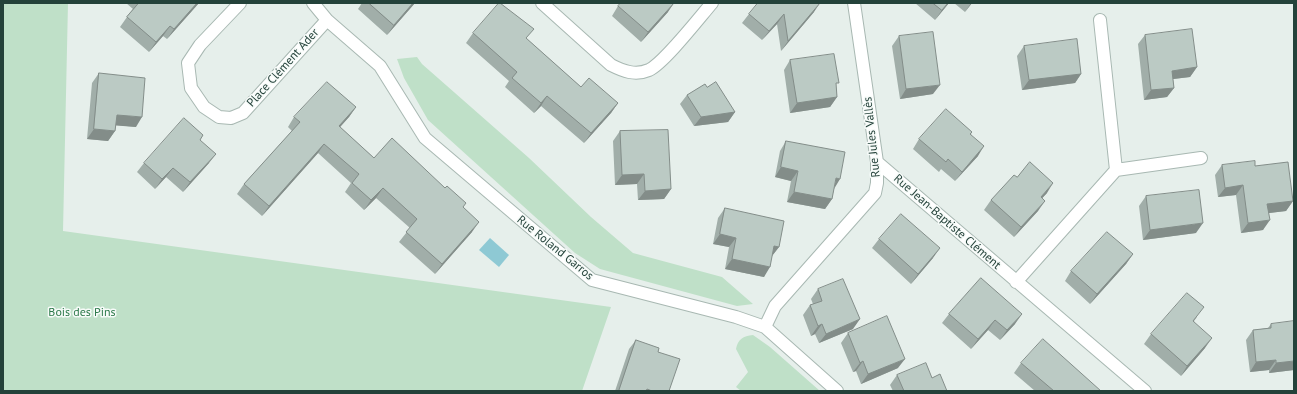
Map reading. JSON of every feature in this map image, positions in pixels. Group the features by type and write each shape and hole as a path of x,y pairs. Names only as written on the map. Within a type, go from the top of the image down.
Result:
{"street":[{"name":"Place Clément Ader","path":"240,3 200,45 188,63 191,88 204,107 219,117 231,118 243,113 327,20 313,3"},
{"path":"542,3 611,64 623,72 632,73 642,72 655,66 712,3"},
{"name":"Rue Jules Vallès","path":"765,327 776,306 875,193 877,183 877,162 854,3"},
{"name":"Rue Roland Garros","path":"327,20 380,66 425,138 592,280 736,317 765,327 837,391"},
{"path":"1100,20 1116,170"},
{"path":"1016,282 1116,170 1201,158"},
{"name":"Rue Jean-Baptiste Clément","path":"877,162 1145,391"}],"green space":[{"name":"Bois des Pins","path":"3,3 68,3 63,231 611,307 582,391 3,391"},
{"path":"417,57 422,64 529,158 591,217 633,253 722,277 753,304 737,306 600,269 575,253 428,120 404,78 397,59"},
{"path":"753,335 770,347 820,391 741,391 736,387 748,372 736,349 738,343 742,339 746,336"}],"water":[{"path":"490,238 509,255 499,267 479,250"}],"building":[{"path":"139,3 197,3 174,29 170,26 156,42 127,17"},
{"path":"369,3 413,3 394,25"},
{"path":"499,3 534,29 526,38 581,87 589,78 618,103 591,133 547,96 541,103 512,78 517,72 473,33"},
{"path":"621,3 674,3 648,32 618,6"},
{"path":"758,3 820,3 788,41 784,14 769,31 749,14"},
{"path":"933,3 948,3 942,10"},
{"path":"1192,29 1197,67 1172,71 1174,88 1151,90 1145,35"},
{"path":"933,32 940,85 906,89 899,36"},
{"path":"1077,39 1081,74 1029,80 1024,46"},
{"path":"834,54 839,83 836,83 837,97 797,103 790,60"},
{"path":"99,73 145,78 142,117 117,115 115,131 94,129"},
{"path":"327,82 356,107 339,126 374,158 392,138 445,188 447,186 466,203 463,207 479,222 442,264 406,232 417,219 383,188 371,200 352,183 359,174 324,144 269,206 244,184 300,122 294,117"},
{"path":"716,82 735,112 701,117 687,95 705,84 707,87"},
{"path":"946,109 972,132 970,134 984,146 962,172 948,159 946,162 919,139"},
{"path":"184,118 203,135 200,140 216,154 190,182 173,168 162,179 144,163"},
{"path":"668,130 671,189 645,191 644,174 622,175 620,131"},
{"path":"786,141 845,152 840,179 836,178 832,199 794,192 798,171 781,167"},
{"path":"1255,161 1255,166 1288,162 1293,201 1267,204 1270,220 1248,223 1243,185 1225,188 1222,165"},
{"path":"1030,162 1053,183 1041,197 1045,201 1021,227 991,200 1014,175 1017,177"},
{"path":"1199,190 1203,223 1150,230 1146,196"},
{"path":"725,208 784,221 779,247 774,246 770,267 732,259 736,238 720,234"},
{"path":"901,214 940,248 918,274 879,239"},
{"path":"1107,232 1133,254 1097,294 1071,271"},
{"path":"981,278 1022,314 1007,330 995,320 978,339 949,314"},
{"path":"843,279 860,319 826,334 822,324 818,326 810,305 822,301 818,289"},
{"path":"1187,293 1204,307 1193,321 1212,338 1187,366 1151,334"},
{"path":"887,316 905,359 868,374 863,361 860,363 848,333"},
{"path":"1294,321 1294,361 1276,363 1276,360 1256,362 1253,330 1271,328 1271,324"},
{"path":"1043,339 1101,391 1054,391 1021,363"},
{"path":"636,340 659,348 658,352 680,359 669,391 652,391 647,389 646,391 619,391"},
{"path":"926,363 932,378 940,374 947,391 904,391 897,375"}]}
